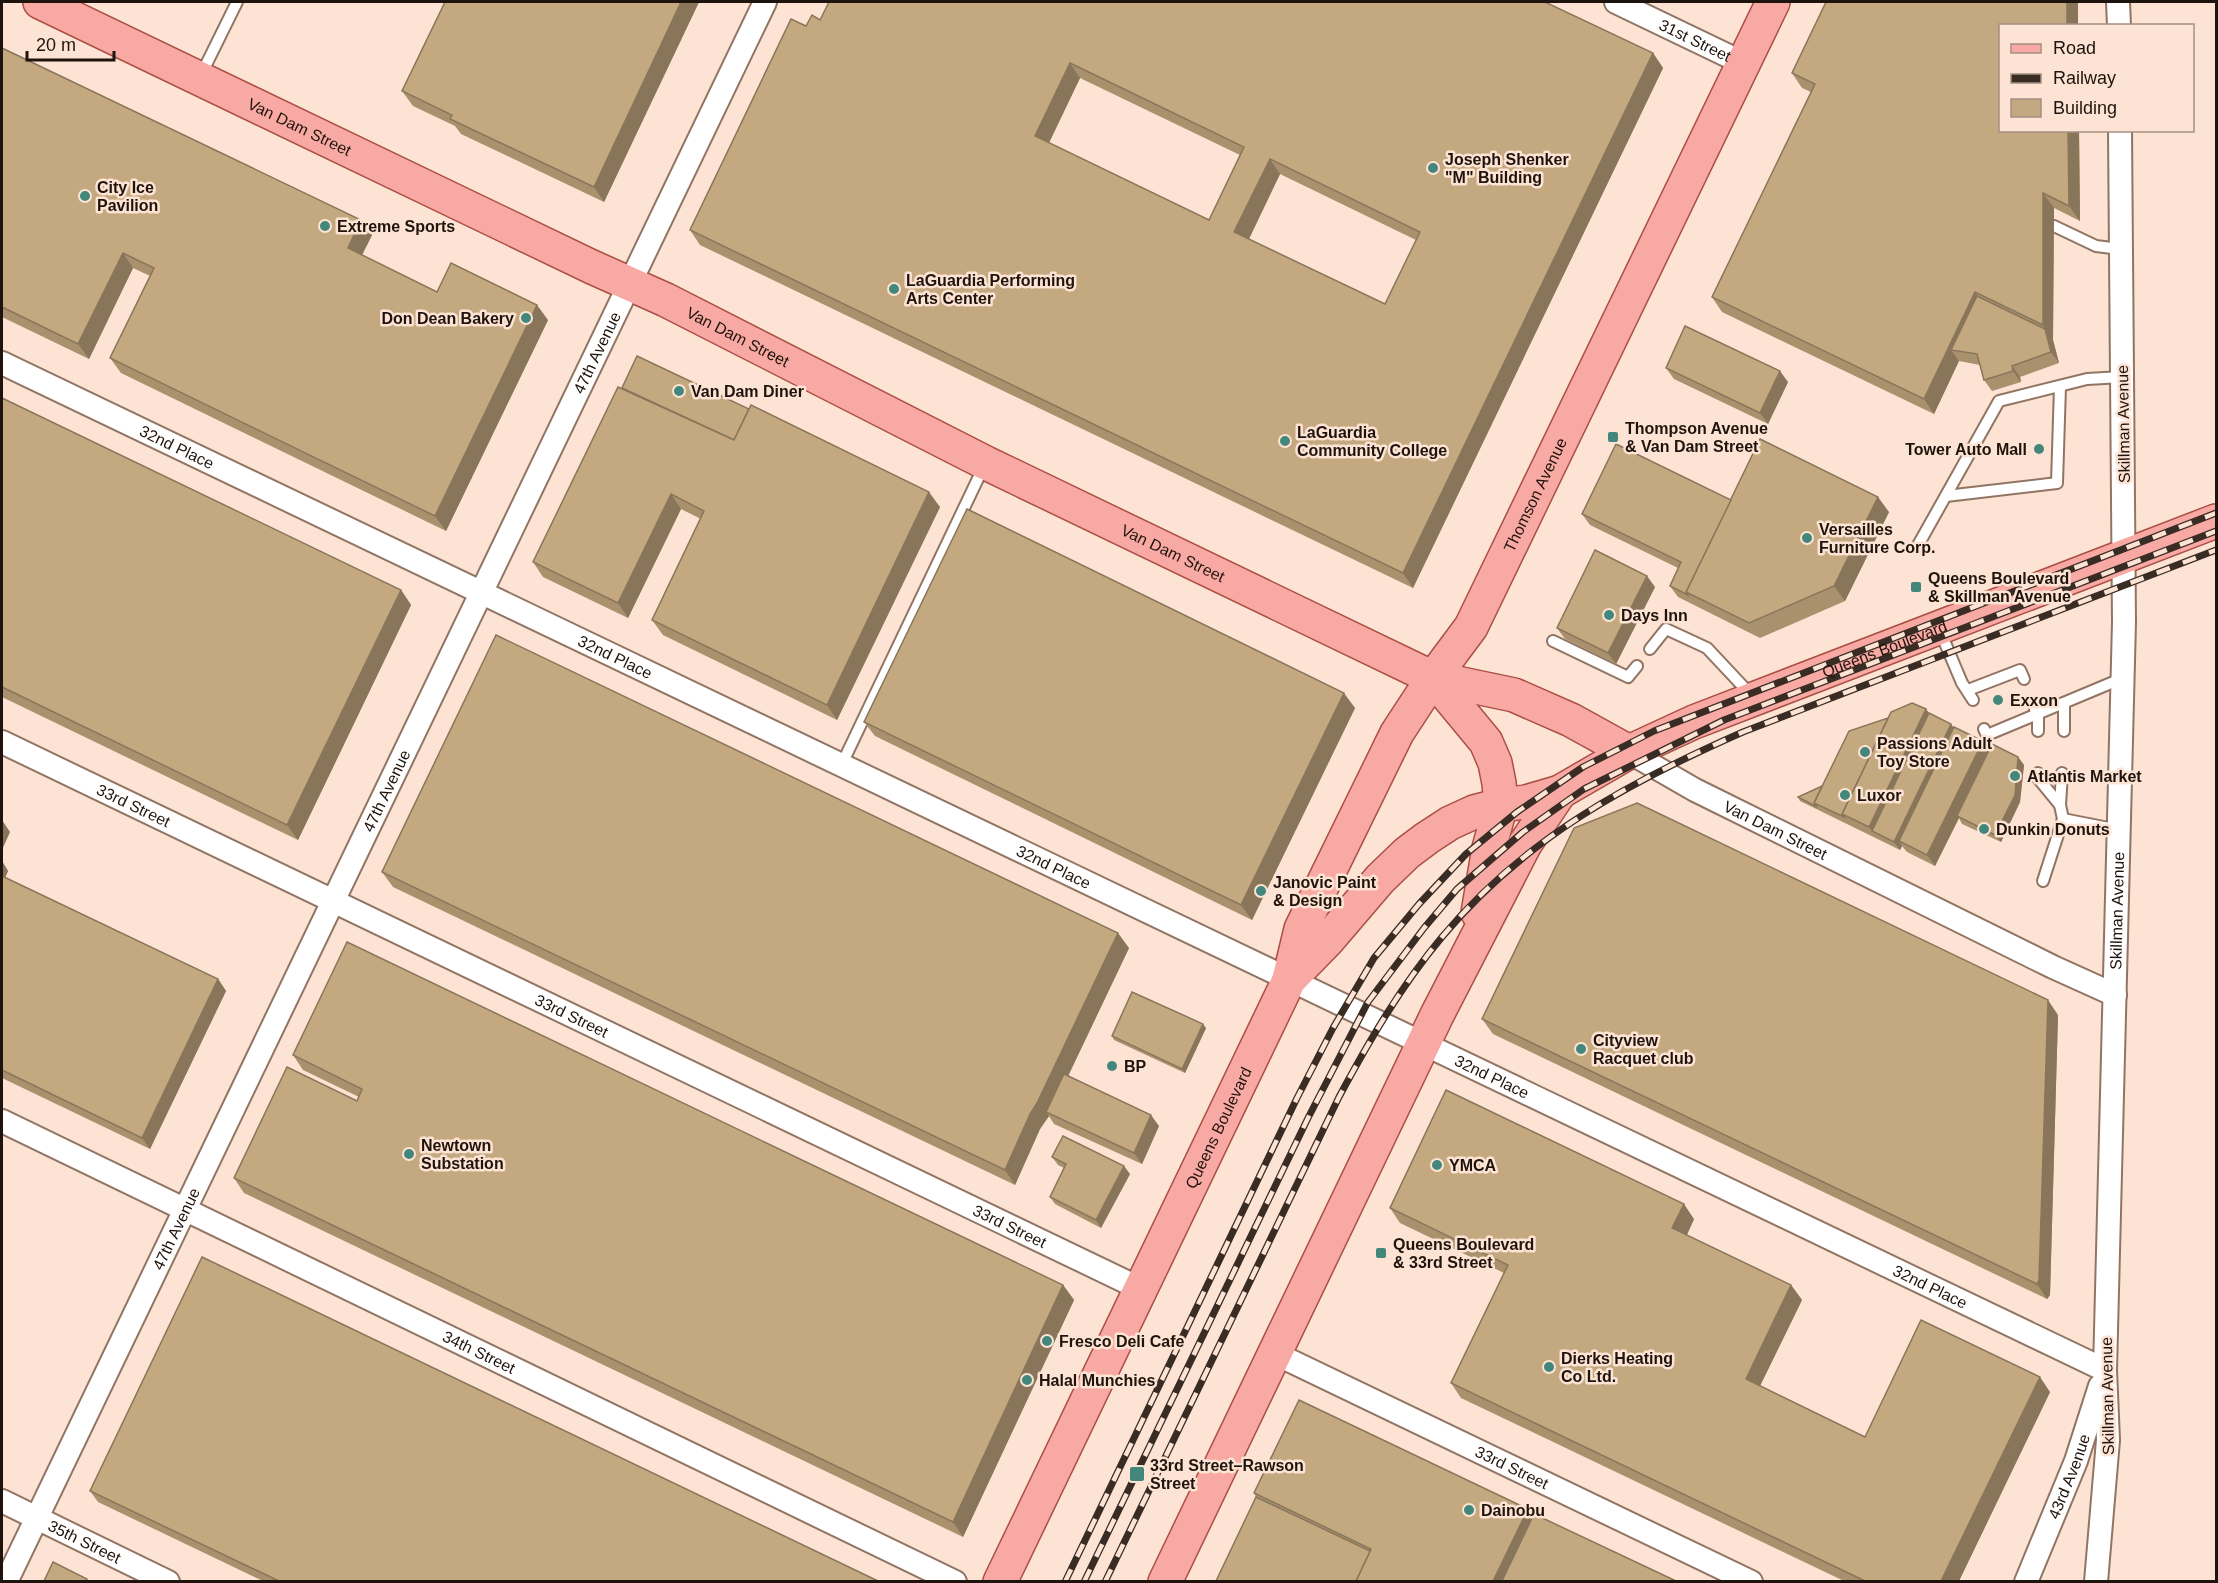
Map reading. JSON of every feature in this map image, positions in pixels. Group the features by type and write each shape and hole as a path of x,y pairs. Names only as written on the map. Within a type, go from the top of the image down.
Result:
{"main road":[{"name":"Van Dam Street","path":"40,2 718,326 986,463 1433,678 1514,695 1572,720 1629,752"},
{"name":"Thomson Avenue","path":"1289,980 1301,929 1397,733 1433,678 1471,627 1773,2"},
{"name":"Queens Boulevard","path":"1000,1581 1289,980 1327,941 1380,879 1407,853 1450,823 1474,812 1526,802 1560,792 1629,752 1694,722 2205,525"},
{"name":"Van Dam Street","path":"1433,678 1486,742 1495,763 1501,805"},
{"name":"Queens Boulevard","path":"1165,1581 1424,1044 1524,844 1560,792"},
{"path":"1473,948 1489,848 1501,805"}],"street":[{"name":"47th Avenue","path":"6,1581 765,2"},
{"name":"31st Street","path":"1616,2 1743,63"},
{"path":"2118,2 2119,24"},
{"name":"Skillman Avenue","path":"2096,1581 2109,1440 2105,1370 2123,678 2120,132"},
{"name":"32nd Place","path":"2,363 2105,1370"},
{"name":"33rd Street","path":"2,742 1141,1289"},
{"name":"Van Dam Street","path":"1629,752 1695,790 2042,962 2115,995"},
{"name":"34th Street","path":"2,1121 955,1581"},
{"name":"33rd Street","path":"1274,1353 1751,1581"},
{"name":"43rd Avenue","path":"2026,1581 2076,1461 2105,1370"},
{"name":"35th Street","path":"2,1501 168,1581"}],"lane":[{"path":"200,78 237,2"},
{"path":"2054,226 2096,246 2120,249"},
{"path":"1917,547 1999,401 2087,379 2122,376"},
{"path":"1946,496 2057,483 2060,386"},
{"path":"841,766 986,463"},
{"path":"1938,628 1962,683 1970,695 1996,685 2020,670 2024,679"},
{"path":"1650,649 1666,629 1707,648 1754,699"},
{"path":"1553,641 1628,677 1636,666"},
{"path":"1984,729 1987,735 2010,723 2123,678"},
{"path":"2064,703 2064,730"},
{"path":"2037,712 2037,731"},
{"path":"2038,773 2037,777 2061,805"},
{"path":"2043,881 2063,819 2062,773"},
{"path":"2063,819 2119,830"}],"building":[{"path":"445,2 681,2 594,187 450,119 452,115 402,91"},
{"name":"LaGuardia Community College","path":"829,2 1545,2 1653,53 1403,573 690,230 791,19 806,26 812,15 820,20","holes":["1070,63 1244,147 1209,220 1035,136","1270,159 1420,232 1385,304 1234,232"]},
{"path":"1826,2 2067,2 2067,24 1999,24 1999,132 2068,132 2069,206 2043,193 2043,325 1975,292 1924,399 1712,297 1815,84 1792,73"},
{"path":"2,48 361,220 348,248 437,292 451,263 537,305 435,516 110,358 154,268 123,253 78,344 2,307"},
{"path":"1977,296 2045,329 2051,352 2012,366 2013,371 1984,380 1977,354 1951,350"},
{"path":"1685,326 1780,371 1760,413 1666,368"},
{"path":"637,356 749,409 734,440 622,388"},
{"path":"618,387 734,440 751,405 929,492 827,705 652,620 704,511 671,494 618,603 533,562"},
{"path":"2,398 401,590 287,825 2,687"},
{"path":"1760,439 1878,497 1834,586 1749,623 1686,592"},
{"path":"1616,444 1731,500 1686,592 1688,595 1670,586 1681,562 1582,514"},
{"path":"967,509 1344,693 1241,905 864,722"},
{"name":"Days Inn","path":"1595,550 1647,576 1608,653 1557,628"},
{"path":"496,635 1118,933 1005,1170 382,872"},
{"path":"1912,703 1926,709 1869,827 1842,814 1891,712"},
{"path":"1929,713 1951,724 1894,842 1872,831"},
{"path":"1888,718 1842,814 1844,817 1814,803 1849,731"},
{"path":"1954,727 1983,741 1927,855 1899,841"},
{"path":"1992,744 2018,757 2015,795 1995,835 1957,816"},
{"path":"1822,786 1814,803 1817,807 1798,797"},
{"path":"1637,803 2048,1000 2039,1280 2037,1284 1482,1019 1574,828"},
{"path":"2,876 218,979 142,1138 2,1070"},
{"path":"347,942 1063,1285 953,1522 234,1178 287,1067 357,1101 362,1089 293,1055"},
{"path":"1132,992 1203,1024 1182,1069 1112,1036"},
{"path":"1064,1074 1151,1115 1134,1153 1046,1112"},
{"path":"1446,1090 1684,1204 1672,1228 1791,1285 1746,1379 1865,1437 1921,1320 2040,1377 1941,1581 1865,1581 1451,1383 1508,1265 1390,1208"},
{"path":"1063,1136 1124,1166 1096,1220 1050,1197 1066,1164 1052,1157"},
{"path":"202,1257 878,1581 279,1581 90,1491"},
{"path":"1299,1400 1528,1509 1493,1581 1356,1581 1371,1549 1254,1493"},
{"path":"1256,1497 1370,1551 1356,1581 1216,1581"},
{"path":"1534,1514 1676,1581 1502,1581"},
{"path":"53,1562 87,1579 86,1581 44,1581"}],"railway":[{"path":"1065,1582 1297,1098 1333,1028 1374,958 1419,904 1466,854 1517,812 1583,767 1654,731 2216,513"},
{"path":"1084,1582 1308,1118 1368,1002 1457,889 1523,832 1584,789 1724,720 2216,531"},
{"path":"1105,1582 1339,1097 1362,1055 1399,994 1427,956 1474,902 1507,871 1543,843 1618,793 1700,751 1743,732 2216,550"}],"place":[{"name":"Joseph Shenker \"M\" Building","path":"1433,168"},
{"name":"City Ice Pavilion","path":"85,196"},
{"name":"Extreme Sports","path":"325,226"},
{"name":"LaGuardia Performing Arts Center","path":"894,289"},
{"name":"Don Dean Bakery","path":"526,318"},
{"name":"Van Dam Diner","path":"679,391"},
{"name":"Thompson Avenue & Van Dam Street","path":"1613,437"},
{"name":"LaGuardia Community College","path":"1285,441"},
{"name":"Tower Auto Mall","path":"2039,449"},
{"name":"Versailles Furniture Corp.","path":"1807,538"},
{"name":"Queens Boulevard & Skillman Avenue","path":"1916,587"},
{"name":"Days Inn","path":"1609,615"},
{"name":"Exxon","path":"1998,700"},
{"name":"Passions Adult Toy Store","path":"1865,752"},
{"name":"Atlantis Market","path":"2015,776"},
{"name":"Luxor","path":"1845,795"},
{"name":"Dunkin Donuts","path":"1984,829"},
{"name":"Janovic Paint & Design","path":"1261,891"},
{"name":"Cityview Racquet club","path":"1581,1049"},
{"name":"BP","path":"1112,1066"},
{"name":"Newtown Substation","path":"409,1154"},
{"name":"YMCA","path":"1437,1165"},
{"name":"Queens Boulevard & 33rd Street","path":"1381,1253"},
{"name":"Fresco Deli Cafe","path":"1047,1341"},
{"name":"Dierks Heating Co Ltd.","path":"1549,1367"},
{"name":"Halal Munchies","path":"1027,1380"},
{"name":"33rd Street–Rawson Street","path":"1137,1474"},
{"name":"Dainobu","path":"1469,1510"}]}
